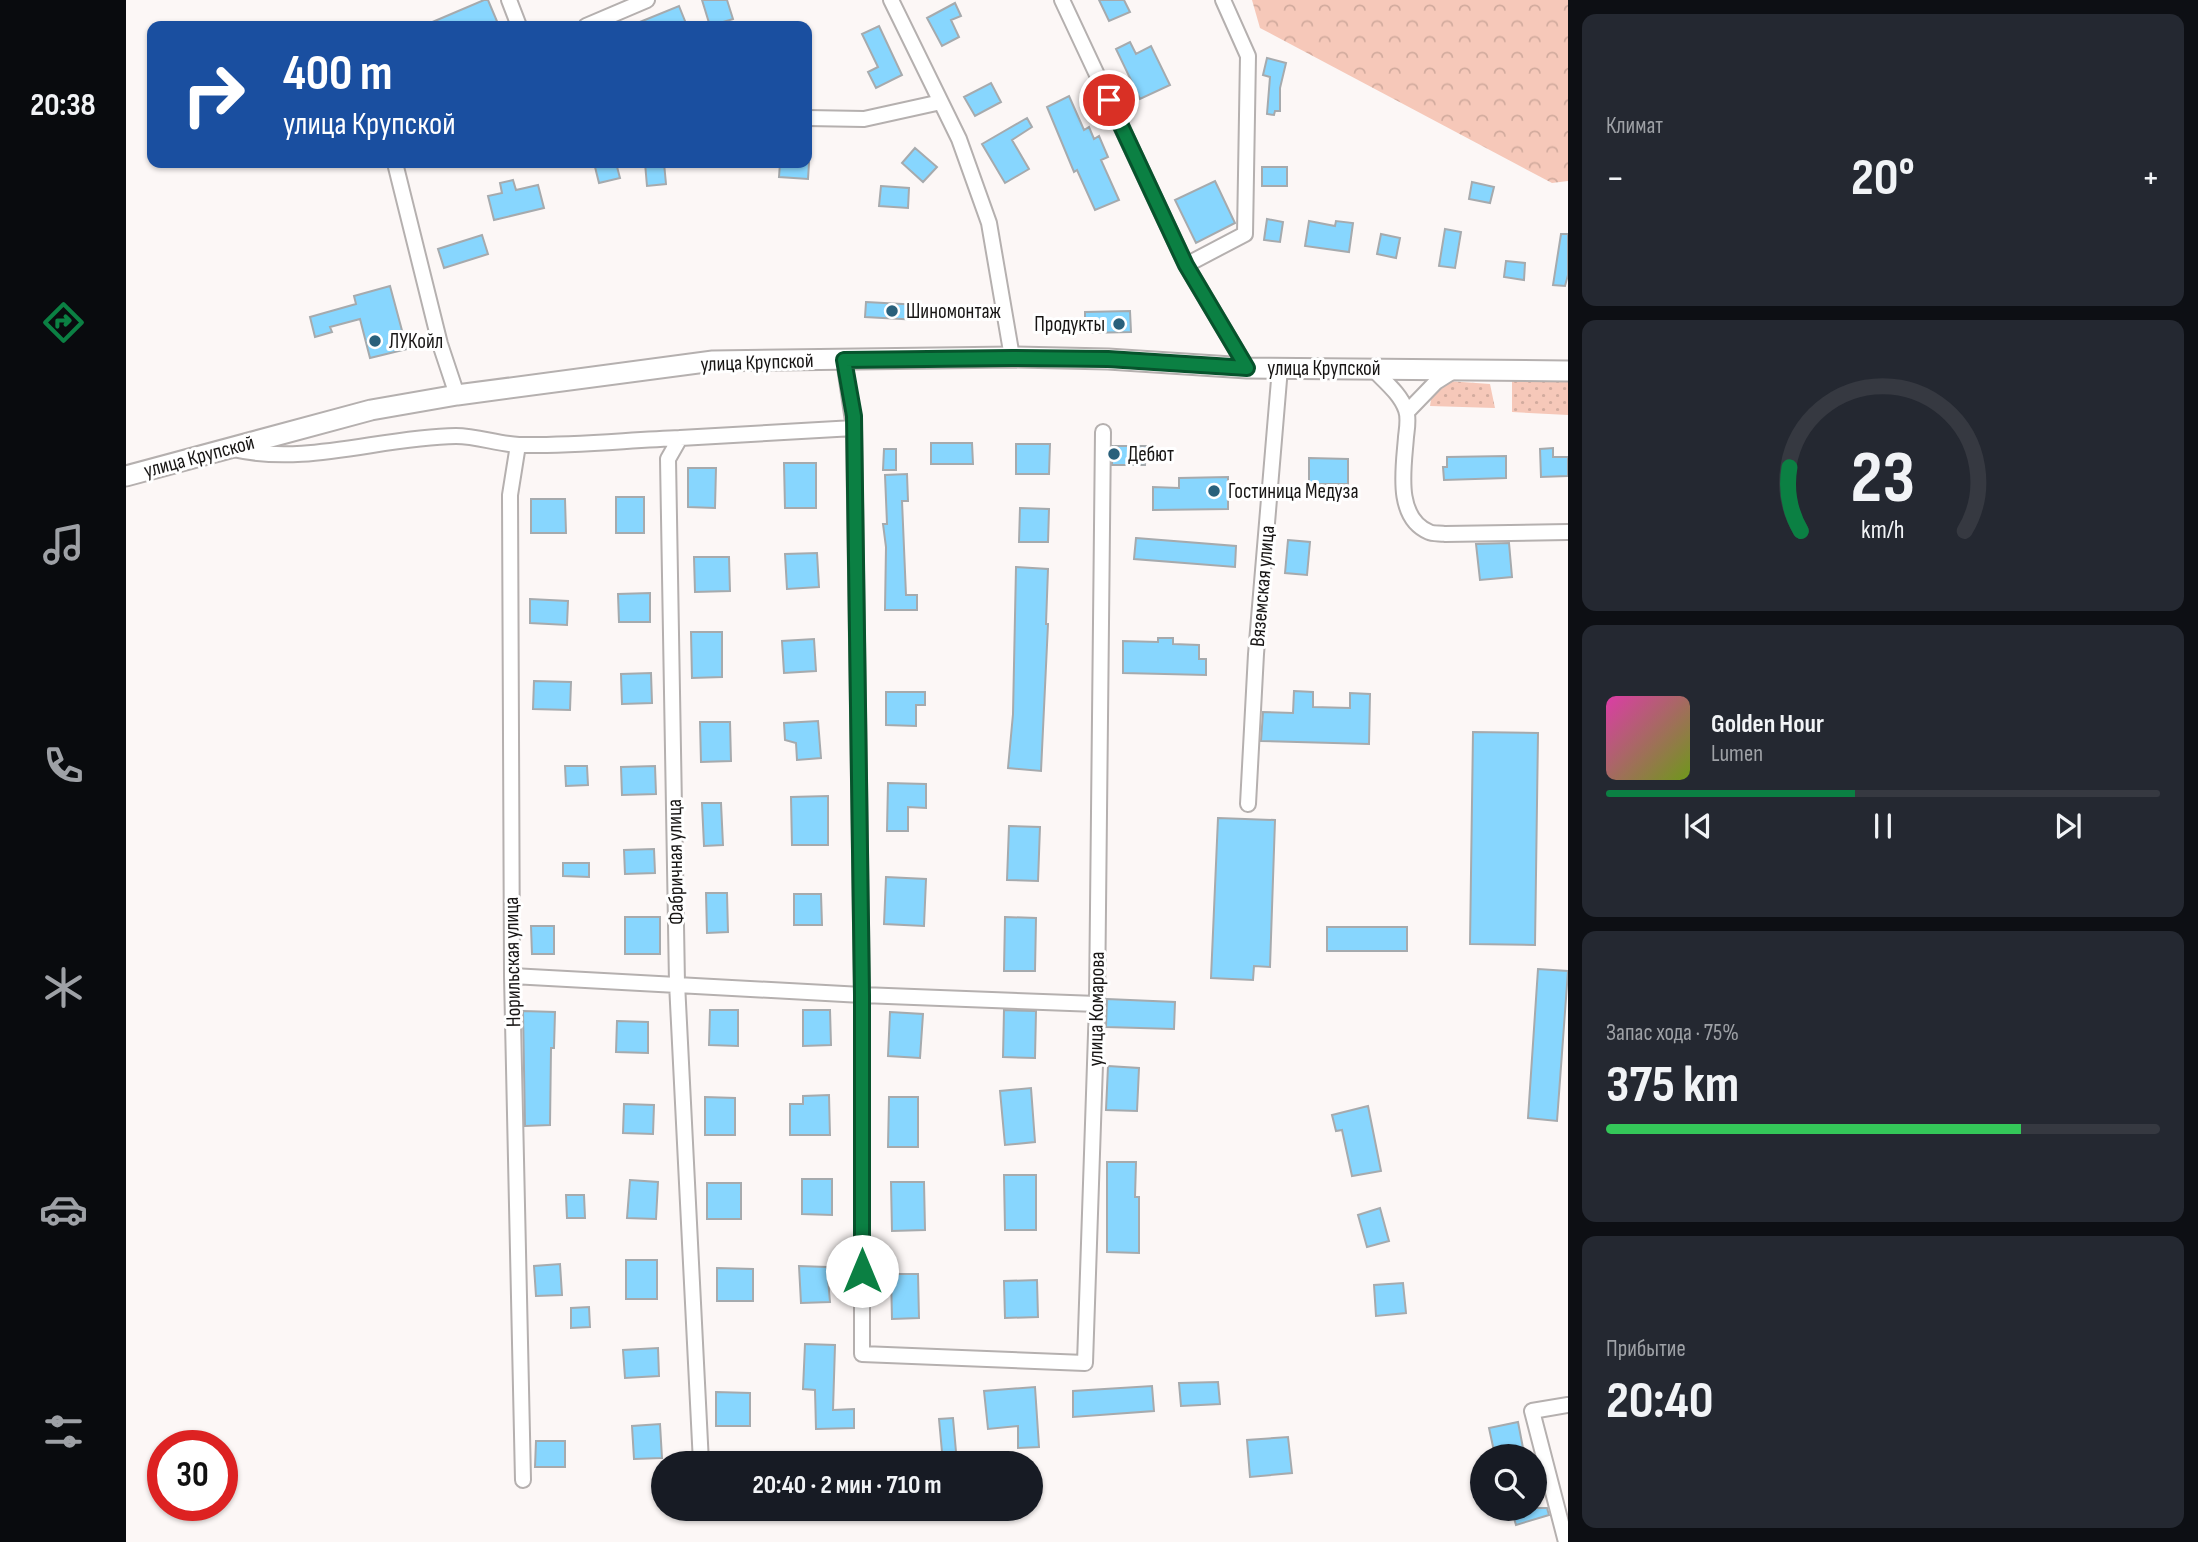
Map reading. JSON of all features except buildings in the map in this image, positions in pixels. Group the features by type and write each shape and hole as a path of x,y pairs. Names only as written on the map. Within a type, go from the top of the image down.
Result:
{"main road":[{"name":"улица Крупской","path":"126,477 372,410 457,395 713,361 1108,359 1280,369 1568,371"}],"street":[{"path":"509,0 517,21"},
{"path":"598,21 647,0"},
{"path":"891,0 959,139 989,223 1012,358"},
{"path":"1062,0 1186,265 1247,368"},
{"path":"1186,265 1245,234 1248,56 1223,0"},
{"path":"812,118 864,119 941,102"},
{"path":"396,168 440,344 457,395"},
{"path":"844,360 854,429 862,995"},
{"path":"1372,368 1397,394 1407,412 1405,501 1414,520 1429,532 1445,534 1568,532"},
{"name":"Вяземская улица","path":"1248,804 1256,654 1280,369"},
{"path":"1407,412 1436,382 1457,369"},
{"path":"227,448 257,455 320,454 386,443 457,436 518,445 854,429"},
{"name":"улица Комарова","path":"862,995 862,1354 1084,1363 1097,1004 1103,432"},
{"name":"Фабричная улица","path":"680,438 668,459 677,983 700,1451"},
{"name":"Норильская улица","path":"518,445 510,495 512,976 523,1480"},
{"path":"512,976 862,995 1097,1004"},
{"path":"1566,1542 1532,1411 1568,1405"}],"green space":[{"path":"1252,0 1568,0 1568,181 1552,183 1260,28"},
{"path":"1434,380 1490,384 1495,408 1430,406"},
{"path":"1512,380 1568,381 1568,415 1512,412"}],"place":[{"name":"Шиномонтаж","path":"892,311"},
{"name":"Продукты","path":"1119,324"},
{"name":"ЛУКойл","path":"375,341"},
{"name":"Дебют","path":"1114,454"},
{"name":"Гостиница Медуза","path":"1214,491"}],"route":[{"path":"862,1271 862,995 854,416 844,360 1108,359 1247,368 1186,265 1109,100"}]}
